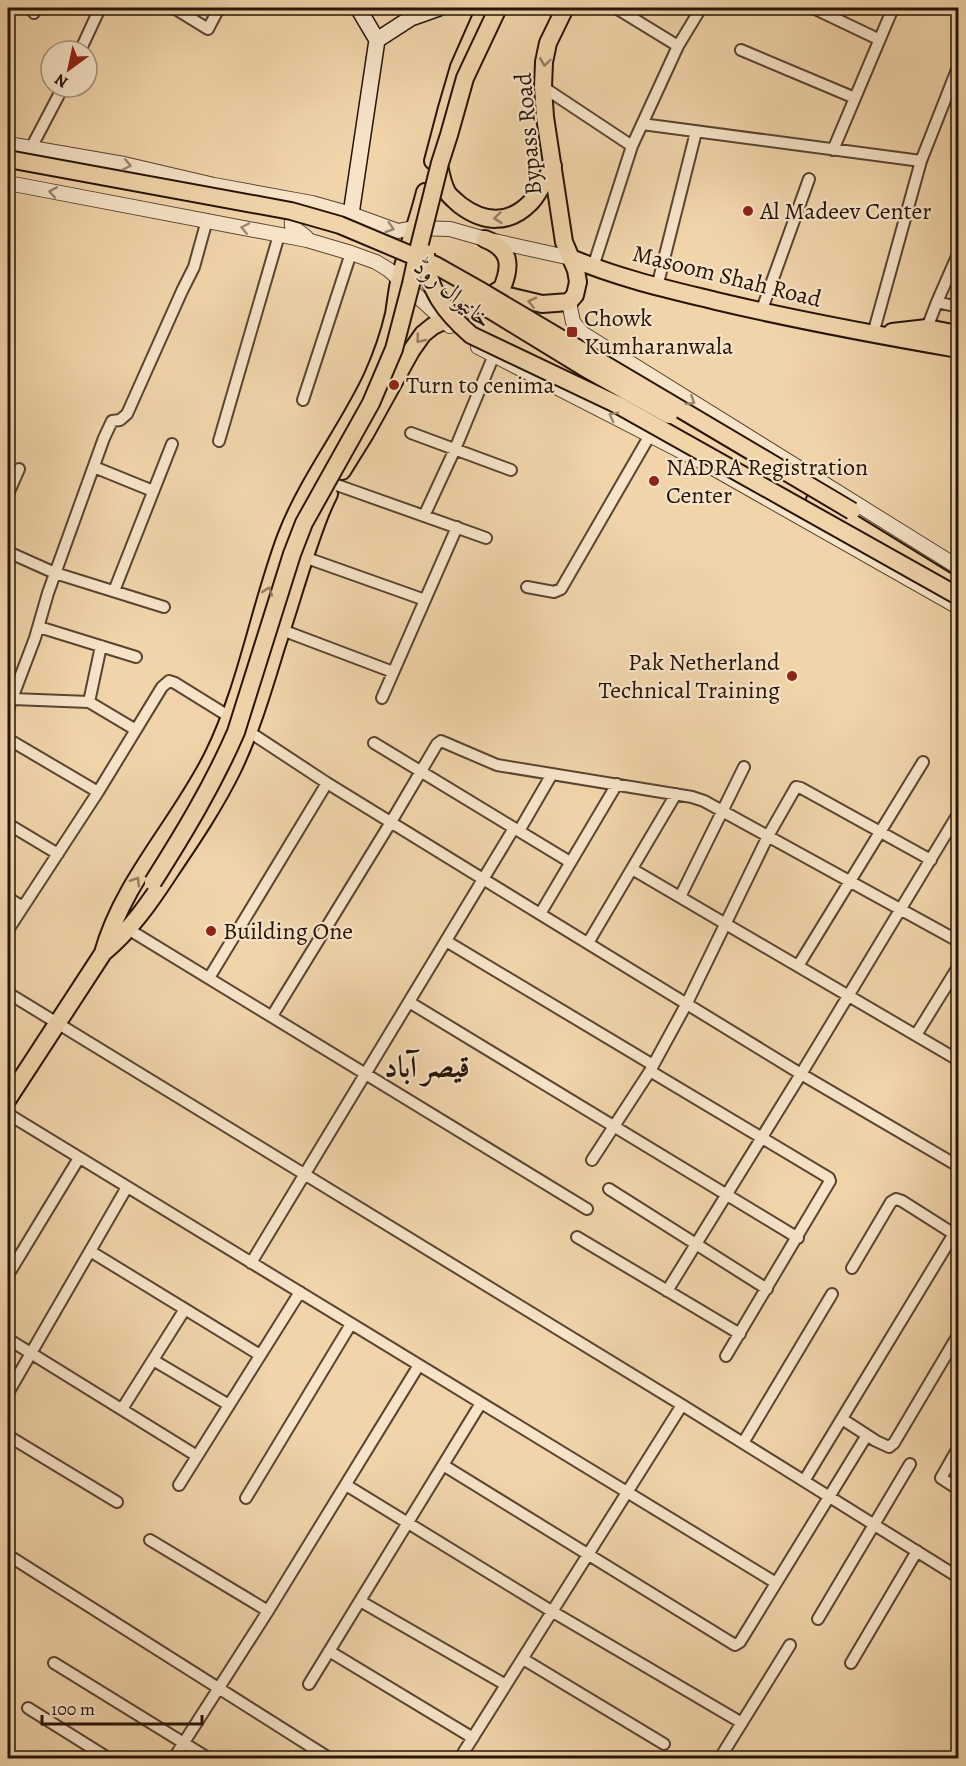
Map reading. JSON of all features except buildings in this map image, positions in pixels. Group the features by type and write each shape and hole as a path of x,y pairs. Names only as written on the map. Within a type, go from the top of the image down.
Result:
{"main road":[{"path":"351,214 377,40 358,8"},
{"path":"377,40 408,13 439,8"},
{"path":"103,953 109,930 121,905 191,794 212,758 231,718 265,599 295,515 372,378 392,322 399,280 459,67 485,8"},
{"path":"8,1099 103,953 153,882 201,805 236,732 304,522 371,403 394,349 427,214 465,78 498,8"},
{"name":"Bypass Road","path":"565,8 548,43 544,62 543,87 545,117 564,242 576,270 578,282 575,295 569,302"},
{"path":"435,153 447,192 471,213 485,219 501,220 530,203 553,166"},
{"name":"خانیوال روڈ","path":"8,159 291,212 340,225 386,243 435,265 481,291 852,511 958,577"},
{"name":"خانیوال روڈ","path":"8,170 270,216 329,230 358,241 435,277 585,368 738,453 958,588"},
{"path":"427,214 426,264 431,285 452,318 471,335 618,405 958,596"},
{"path":"103,953 118,941 163,882 214,803 233,768 249,732 320,510 411,351 423,334 433,326 469,309 502,288 508,261 496,244 485,239"},
{"name":"Masoom Shah Road","path":"571,258 657,287 761,312 958,349"},
{"path":"496,293 542,304 569,302"},
{"name":"Masoom Shah Road","path":"873,334 927,328 958,334"}],"street":[{"path":"86,39 100,8"},
{"path":"174,8 208,29 219,8"},
{"path":"616,8 678,46"},
{"path":"593,267 632,146 678,46 701,8"},
{"path":"813,8 878,39"},
{"path":"833,150 893,8"},
{"path":"741,50 855,98"},
{"path":"873,334 921,161 958,67"},
{"path":"543,87 632,146"},
{"path":"31,148 57,99"},
{"path":"642,124 921,161"},
{"path":"657,287 696,132"},
{"path":"8,144 124,164 214,185 322,206 398,231 413,228 450,229 571,258"},
{"path":"761,312 809,179"},
{"name":"خانیوال روڈ","path":"8,183 311,241 376,262 389,270 471,343 724,474 958,607"},
{"path":"311,241 292,226 291,216 305,205 322,206"},
{"path":"136,730 88,702 62,700 10,704 39,627 55,573 112,421 120,420 127,414 194,267 207,220"},
{"path":"219,441 279,235"},
{"path":"303,400 351,253"},
{"path":"927,328 958,254"},
{"path":"569,302 573,322 582,333 958,567"},
{"path":"937,302 958,307"},
{"path":"424,516 494,355"},
{"path":"411,433 511,470"},
{"path":"527,587 554,592 561,589 650,435"},
{"path":"114,591 172,444"},
{"path":"94,467 153,491"},
{"path":"8,494 19,469"},
{"path":"334,484 486,538"},
{"path":"382,698 457,527"},
{"path":"8,552 55,573 164,608"},
{"path":"304,557 425,600"},
{"path":"39,627 136,657"},
{"path":"282,630 393,672"},
{"path":"88,702 101,646"},
{"path":"8,930 98,792 162,687 168,681 175,683 231,718 327,783 540,914 801,1074 958,1166"},
{"path":"8,739 98,792"},
{"path":"272,1016 437,744 441,741 497,765 676,794 704,801 958,941"},
{"path":"374,743 570,862"},
{"path":"798,966 923,762"},
{"path":"680,897 744,767"},
{"path":"251,1263 484,878 552,774"},
{"path":"209,978 327,783"},
{"path":"540,914 616,784"},
{"path":"592,1160 651,1068 687,1003 768,836 796,787 931,860"},
{"path":"588,943 676,794"},
{"path":"667,1291 958,814"},
{"path":"8,824 58,854"},
{"path":"632,869 958,1060"},
{"path":"8,898 23,907"},
{"path":"128,929 587,1209"},
{"path":"446,941 830,1178 828,1186 798,1238 726,1356"},
{"path":"916,1035 958,967"},
{"path":"8,993 682,1405 958,1577"},
{"path":"409,1002 798,1238"},
{"path":"8,1114 776,1583"},
{"path":"8,1275 79,1158"},
{"path":"8,1393 127,1187"},
{"path":"609,1190 767,1289"},
{"path":"804,1481 956,1230 896,1199 891,1203 852,1268"},
{"path":"577,1237 740,1334"},
{"path":"90,1251 260,1356"},
{"path":"179,1485 300,1292"},
{"path":"743,1443 832,1294"},
{"path":"122,1409 185,1309"},
{"path":"246,1498 351,1324"},
{"path":"842,1419 889,1447 894,1443 958,1335"},
{"path":"8,1339 197,1456"},
{"path":"153,1360 229,1406"},
{"path":"174,1758 268,1611 419,1365"},
{"path":"309,1683 481,1403"},
{"path":"460,1758 682,1405"},
{"path":"443,1465 735,1645 740,1642 867,1435"},
{"path":"8,1436 117,1502"},
{"path":"958,1448 941,1478 958,1489"},
{"path":"818,1619 910,1464"},
{"path":"346,1485 552,1612 742,1723"},
{"path":"150,1540 268,1611"},
{"path":"851,1663 917,1551"},
{"path":"8,1555 329,1758"},
{"path":"360,1601 506,1686"},
{"path":"720,1758 790,1645"},
{"path":"329,1651 473,1738"},
{"path":"523,1659 664,1744"},
{"path":"54,1663 208,1758"},
{"path":"28,1708 108,1758"}],"place":[{"name":"Al Madeev Center","path":"748,211"},
{"name":"Chowk Kumharanwala","path":"572,332"},
{"name":"Turn to cenima","path":"394,385"},
{"name":"NADRA Registration Center","path":"654,481"},
{"name":"Pak Netherland Technical Training","path":"792,676"},
{"name":"Building One","path":"211,931"}],"district":[{"name":"قیصر آباد","path":"427,1067"}]}
